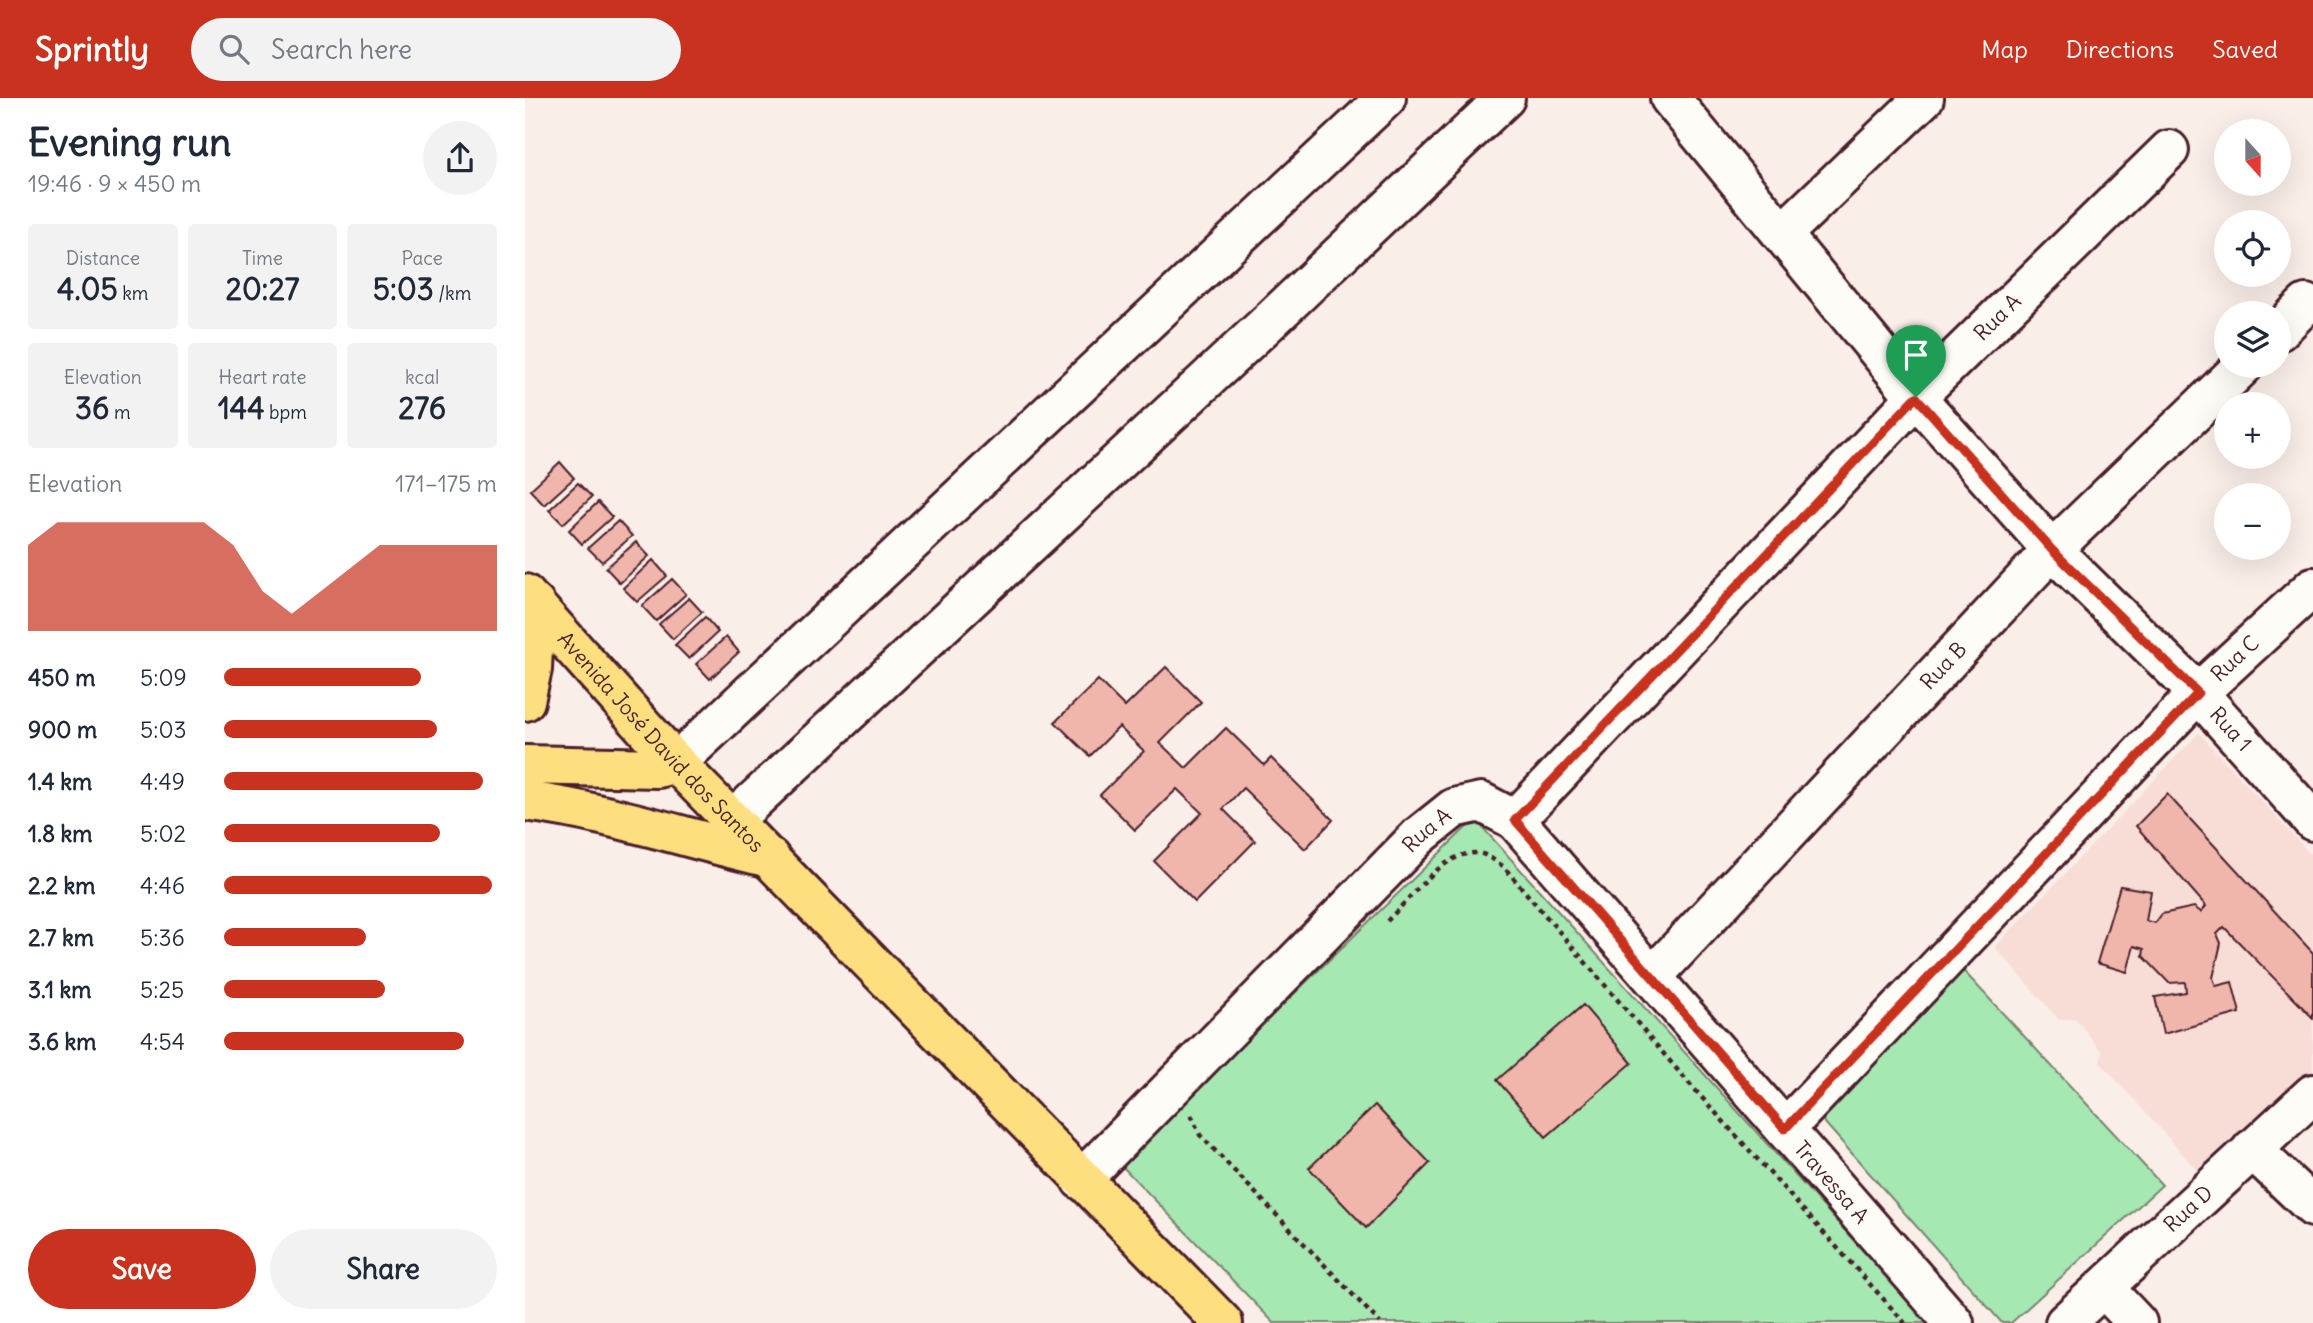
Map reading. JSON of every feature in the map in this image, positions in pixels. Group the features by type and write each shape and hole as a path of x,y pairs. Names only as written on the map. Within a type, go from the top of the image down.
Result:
{"main road":[{"name":"Avenida José David dos Santos","path":"530,599 676,763 734,819 1081,1180 1223,1323"},
{"path":"525,701 532,669 530,599"},
{"path":"525,765 658,768 676,763"},
{"path":"642,822 659,787 676,763"},
{"path":"525,801 642,822 701,842 770,858"}],"street":[{"path":"676,763 1386,98"},
{"path":"734,819 1252,338 1505,98"},
{"name":"Rua 1","path":"1671,98 1916,397 2052,550 2198,693 2313,821"},
{"path":"1782,234 1924,98"},
{"name":"Rua A","path":"1081,1180 1419,836 1454,808 1481,802 1515,820 1916,397 2169,150"},
{"path":"2291,319 2307,304"},
{"name":"Rua B","path":"1653,976 2052,550 2230,378"},
{"name":"Rua C","path":"1785,1129 2198,693 2313,587"},
{"name":"Travessa A","path":"1515,820 1954,1323"},
{"name":"Rua D","path":"2065,1323 2313,1094"},
{"path":"2252,1149 2313,1207"},
{"path":"2104,1288 2137,1323"}],"path":[{"path":"1379,929 1442,865 1458,855 1481,853 1503,866 1687,1081 1905,1323"},
{"path":"1191,1108 1192,1122 1200,1135 1380,1323"}],"shaded area":[{"path":"2199,733 2313,857 2313,1072 2200,1173 2100,1062 2102,1052 2075,1018 2059,1020 1995,947"}],"green space":[{"path":"1475,819 1928,1323 1274,1323 1119,1163"},
{"path":"1958,965 2162,1185 2011,1323 2002,1323 1817,1114"}],"building":[{"path":"560,462 574,478 544,505 530,490"},
{"path":"578,483 592,497 563,524 549,510"},
{"path":"598,502 612,517 582,544 569,530"},
{"path":"618,521 632,536 602,562 588,548"},
{"path":"636,542 649,556 620,583 606,568"},
{"path":"653,560 667,576 637,602 623,588"},
{"path":"672,579 686,594 656,621 642,606"},
{"path":"689,598 702,612 673,639 659,624"},
{"path":"705,617 718,632 689,659 675,645"},
{"path":"726,637 739,652 710,679 696,664"},
{"path":"1166,667 1201,702 1160,743 1186,768 1226,728 1264,765 1271,758 1333,820 1305,849 1243,788 1223,809 1255,841 1195,902 1154,861 1202,813 1177,789 1135,830 1100,795 1144,751 1119,727 1090,756 1055,722 1098,680 1125,707"},
{"path":"2167,794 2313,953 2313,1018 2224,927 2217,934 2221,943 2213,978 2216,986 2232,982 2240,1013 2163,1034 2155,997 2186,992 2185,982 2169,983 2143,956 2144,949 2134,946 2127,972 2097,963 2120,886 2151,891 2146,921 2155,923 2162,914 2194,907 2201,912 2206,906 2136,826"},
{"path":"1583,1005 1632,1063 1546,1137 1497,1080"},
{"path":"1375,1105 1430,1163 1366,1228 1309,1168"}],"route":[{"path":"1916,397 2052,550 2198,693 1785,1129 1515,820 1916,397"}]}
